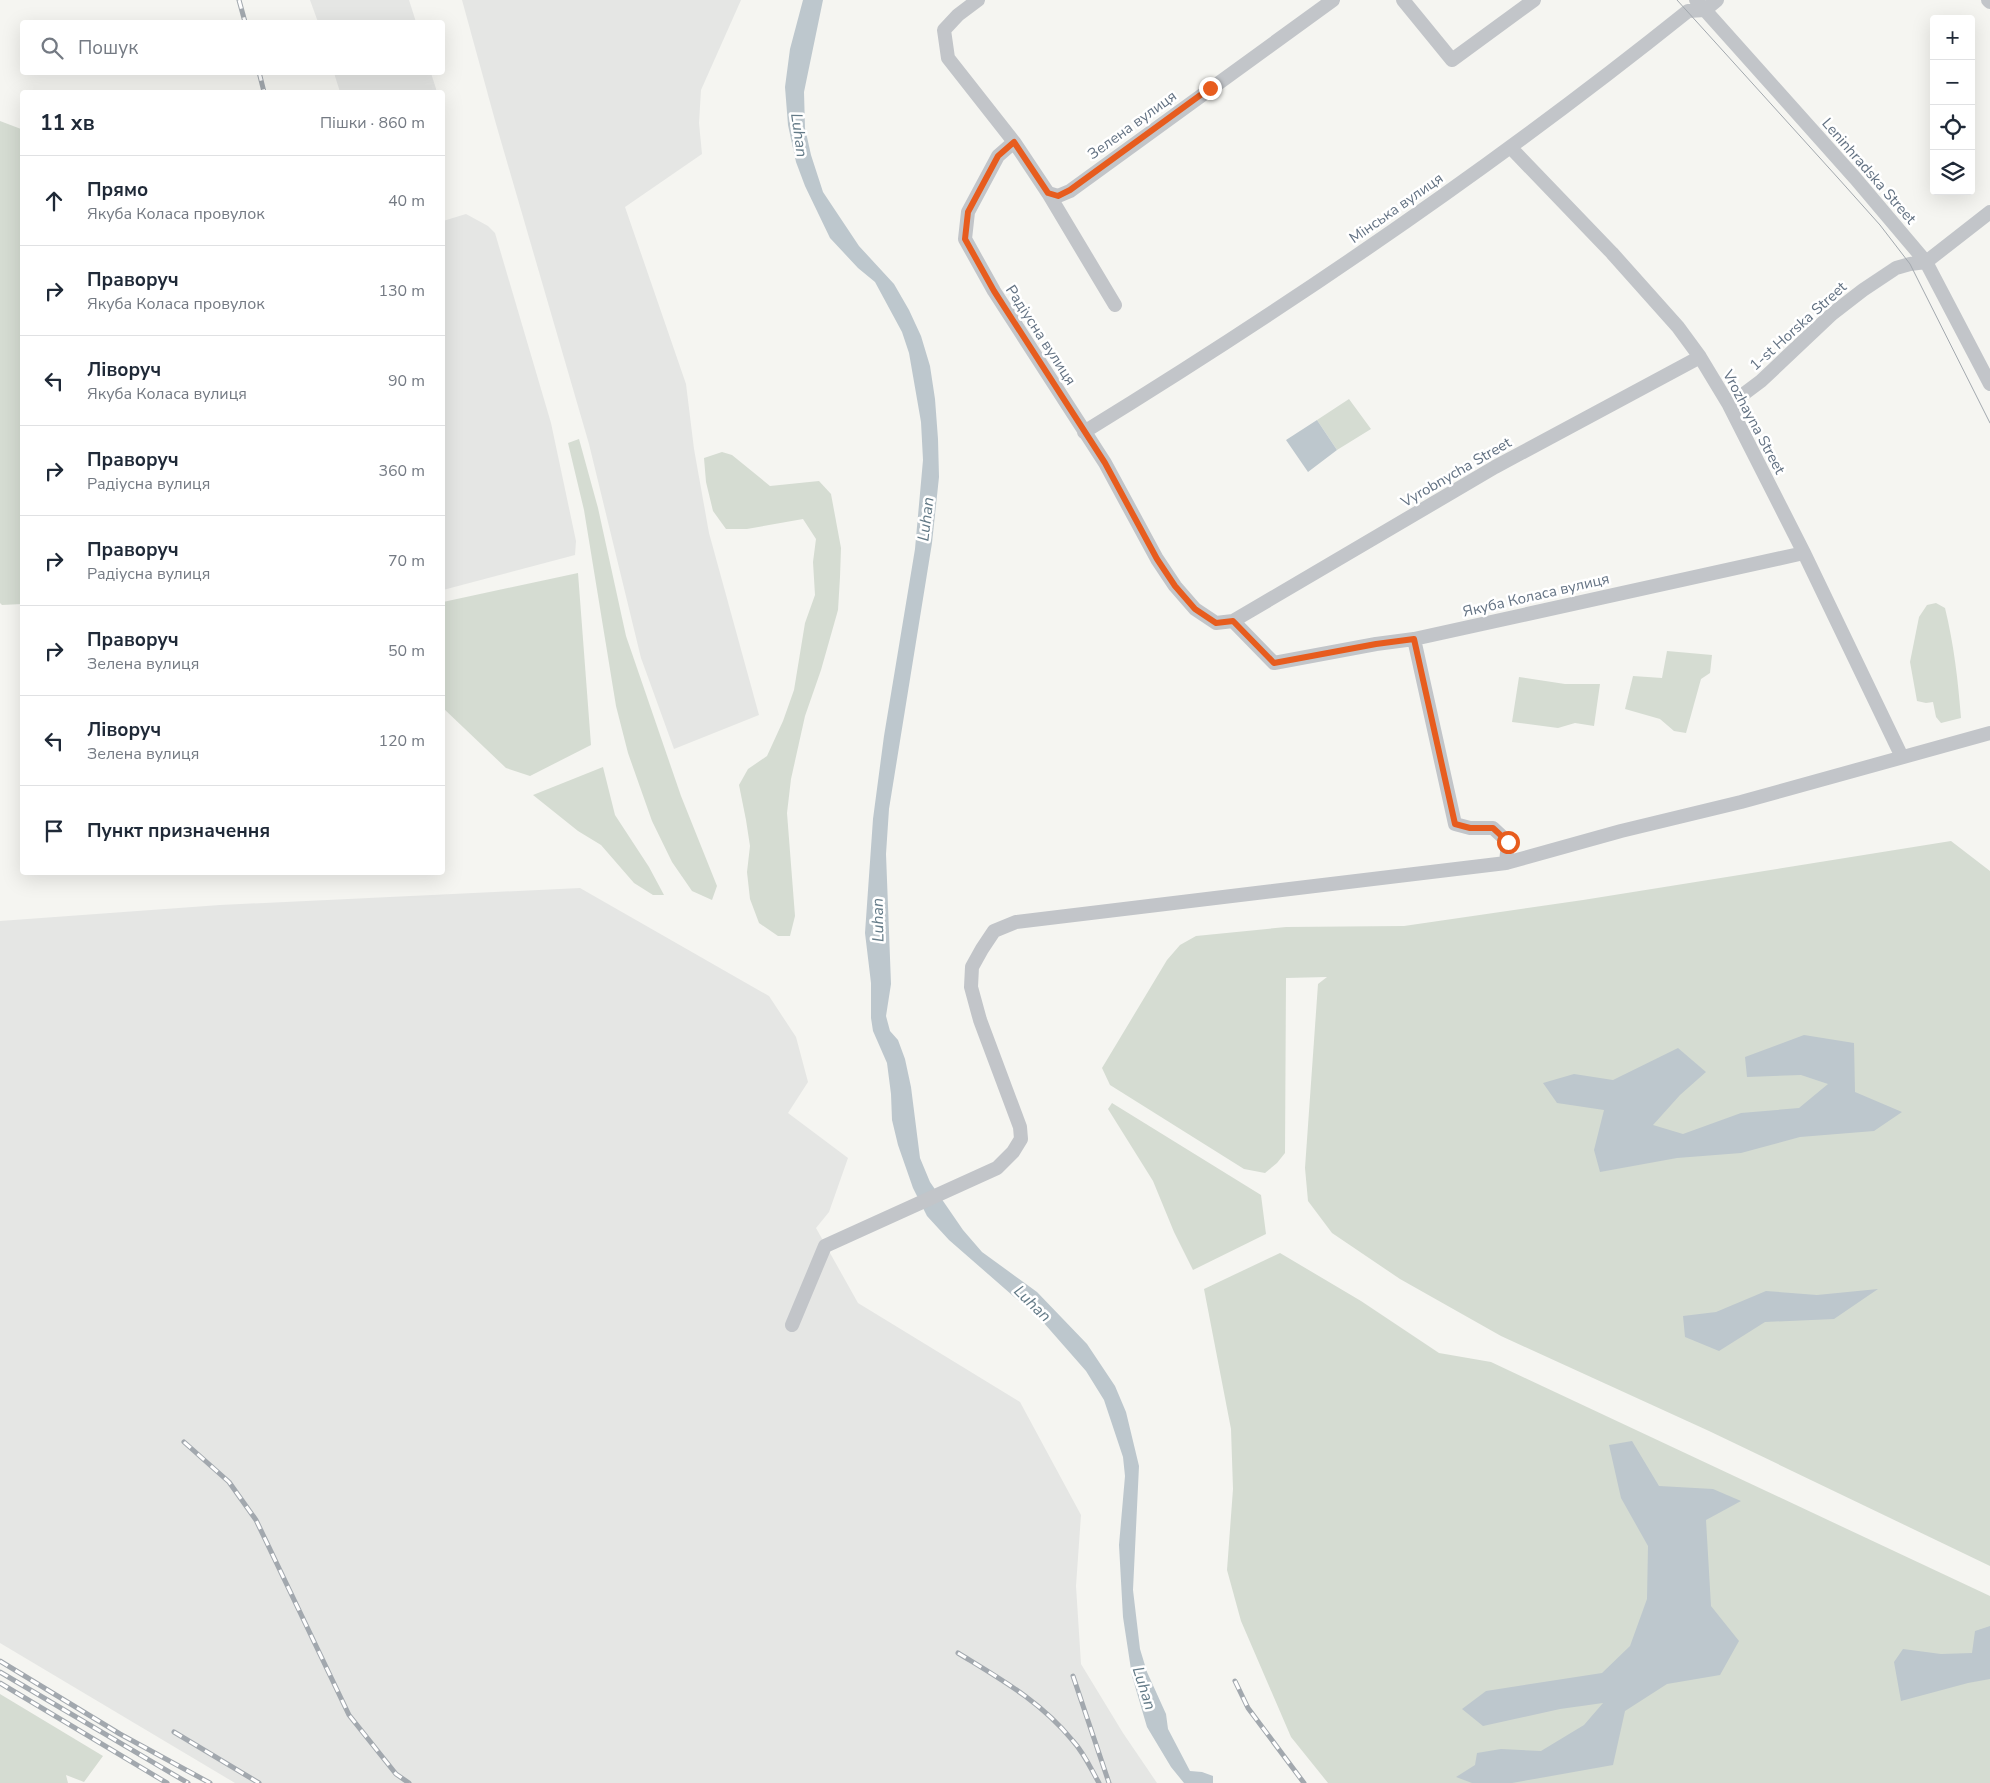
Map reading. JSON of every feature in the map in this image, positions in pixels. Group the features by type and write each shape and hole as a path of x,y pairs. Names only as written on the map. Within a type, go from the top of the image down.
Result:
{"street":[{"path":"978,0 958,15 944,30 948,58 1014,142 1048,193 1115,306"},
{"name":"Зелена вулиця","path":"1048,193 1058,196 1070,190 1333,0"},
{"path":"1403,0 1452,60 1534,0"},
{"name":"Мінська вулиця","path":"1084,432 1211,353 1340,267 1511,148 1688,11 1717,0"},
{"name":"Leninhradska Street","path":"1700,5 1855,178 1926,262 1990,384"},
{"name":"Радіусна вулиця","path":"1014,142 998,156 968,212 965,239 994,291 1105,463 1152,551 1175,586 1195,609 1216,623 1233,621"},
{"name":"Vrozhayna Street","path":"1511,148 1612,253 1678,327 1700,357 1728,405 1804,553 1902,756"},
{"name":"1-st Horska Street","path":"1728,405 1761,381 1832,314 1863,290 1896,268 1926,262 1990,212"},
{"name":"Vyrobnycha Street","path":"1233,621 1495,467 1700,357"},
{"name":"Якуба Коласа вулиця","path":"1233,621 1274,663 1414,639 1804,553"},
{"path":"1414,639 1455,824 1470,828 1493,828 1508,842 1506,863"},
{"path":"792,1325 825,1246 997,1168 1013,1152 1021,1140 1020,1127 980,1020 972,987 972,967 994,931 1016,922 1506,863 1621,831 1741,802 1990,733"}],"shaded area":[{"path":"310,0 409,0 415,20 317,20"},
{"path":"462,0 741,0 701,90 699,123 702,154 625,207 686,384 694,449 709,533 759,715 674,749 641,658 589,444"},
{"path":"335,75 432,75 436,90 339,90"},
{"path":"0,121 20,129 20,604 2,605 0,603"},
{"path":"466,214 488,226 495,233 551,423 576,541 575,555 445,589 445,220"},
{"path":"1349,399 1371,429 1337,450 1317,420"},
{"path":"579,439 598,508 626,636 681,796 717,886 712,900 692,891 672,862 652,821 628,753 616,706 584,510 568,443"},
{"path":"722,452 732,455 770,486 819,481 831,494 841,548 838,610 821,670 805,716 791,779 787,813 795,916 790,936 778,936 759,923 750,899 747,872 750,846 739,785 748,769 767,756 783,721 794,690 805,623 815,595 813,562 816,539 803,519 747,529 726,529 713,511 706,482 704,458"},
{"path":"578,573 591,745 530,776 506,768 445,710 445,602"},
{"path":"1936,603 1945,608 1959,690 1961,718 1941,723 1936,717 1933,702 1917,701 1910,662 1919,617 1927,605"},
{"path":"1667,651 1712,655 1710,673 1701,679 1686,733 1674,731 1660,719 1625,709 1633,676 1662,678"},
{"path":"1519,677 1565,684 1600,684 1594,726 1575,723 1558,728 1512,722"},
{"path":"603,767 615,815 649,867 664,895 653,895 634,883 601,845 578,831 533,795"},
{"path":"1951,841 1990,871 1990,1566 1709,1431 1501,1336 1400,1279 1332,1233 1308,1201 1305,1168 1318,984 1327,977 1286,978 1285,1153 1265,1173 1244,1169 1110,1085 1102,1068 1167,960 1180,945 1196,936 1286,927 1404,926 1583,900"},
{"path":"580,888 769,996 796,1037 808,1082 788,1113 848,1158 829,1212 816,1228 858,1303 1020,1402 1081,1515 1076,1586 1081,1664 1123,1733 1157,1783 235,1783 0,1643 0,921 220,905"},
{"path":"1112,1103 1261,1195 1266,1234 1193,1270 1174,1232 1153,1181 1108,1109"},
{"path":"1280,1253 1361,1301 1439,1353 1491,1362 1990,1596 1990,1783 1328,1783 1291,1737 1241,1621 1227,1570 1233,1489 1231,1429 1204,1289"},
{"path":"0,1694 103,1756 84,1782 66,1775 68,1783 0,1783"}],"water":[{"name":"Luhan","path":"803,0 823,0 804,92 805,128 811,155 823,192 859,246 894,284 909,310 921,336 930,366 935,399 939,477 932,543 889,809 886,854 891,984 886,1016 890,1031 898,1040 905,1059 911,1087 920,1158 930,1182 963,1230 982,1252 1037,1292 1087,1344 1115,1386 1126,1412 1139,1466 1133,1590 1140,1649 1147,1672 1166,1714 1168,1729 1190,1771 1202,1772 1213,1776 1213,1783 1184,1783 1171,1767 1147,1727 1132,1676 1123,1617 1119,1545 1125,1476 1123,1457 1104,1400 1086,1371 1043,1322 949,1240 927,1216 913,1188 898,1145 892,1120 887,1063 873,1031 871,1018 871,983 865,933 873,819 884,736 915,549 923,460 921,422 909,353 902,332 875,282 858,268 830,238 805,186 796,162 788,125 785,87 790,49"},
{"path":"1317,420 1337,450 1308,472 1286,440"},
{"path":"1804,1035 1854,1043 1855,1092 1902,1112 1874,1131 1800,1137 1741,1153 1677,1158 1600,1172 1594,1150 1604,1110 1557,1103 1543,1083 1574,1074 1613,1080 1678,1048 1706,1072 1680,1095 1653,1125 1683,1134 1741,1113 1799,1108 1828,1084 1801,1075 1747,1077 1745,1057"},
{"path":"1878,1289 1834,1319 1765,1322 1719,1351 1685,1337 1683,1316 1716,1312 1766,1291 1817,1295"},
{"path":"1632,1441 1659,1486 1713,1489 1741,1501 1706,1520 1711,1606 1739,1641 1720,1675 1667,1684 1625,1711 1613,1765 1512,1783 1472,1783 1456,1777 1475,1765 1477,1753 1501,1749 1541,1751 1584,1725 1603,1703 1560,1709 1483,1726 1462,1709 1486,1691 1602,1673 1630,1646 1647,1599 1648,1546 1621,1498 1609,1445"},
{"path":"1990,1626 1990,1679 1901,1701 1894,1662 1903,1649 1941,1654 1972,1653 1975,1631"}],"tram line":[{"path":"1677,0 1880,225 1910,264 1990,423"}],"railway":[{"path":"239,0 244,20"},
{"path":"260,75 264,90"},
{"path":"184,1442 229,1482 256,1520 349,1715 396,1774 409,1783"},
{"path":"958,1653 1020,1692 1047,1714 1077,1746 1099,1783"},
{"path":"0,1661 120,1734 210,1783"},
{"path":"0,1672 188,1783"},
{"path":"1073,1676 1109,1783"},
{"path":"1235,1681 1248,1708 1304,1783"},
{"path":"0,1683 167,1783"},
{"path":"174,1732 259,1783"}],"route":[{"path":"1210,88 1070,190 1058,196 1048,193 1014,142 998,156 968,212 965,239 994,291 1105,463 1157,559 1175,586 1195,609 1216,623 1233,621 1274,663 1414,639 1455,824 1470,828 1493,828 1508,842"}]}
